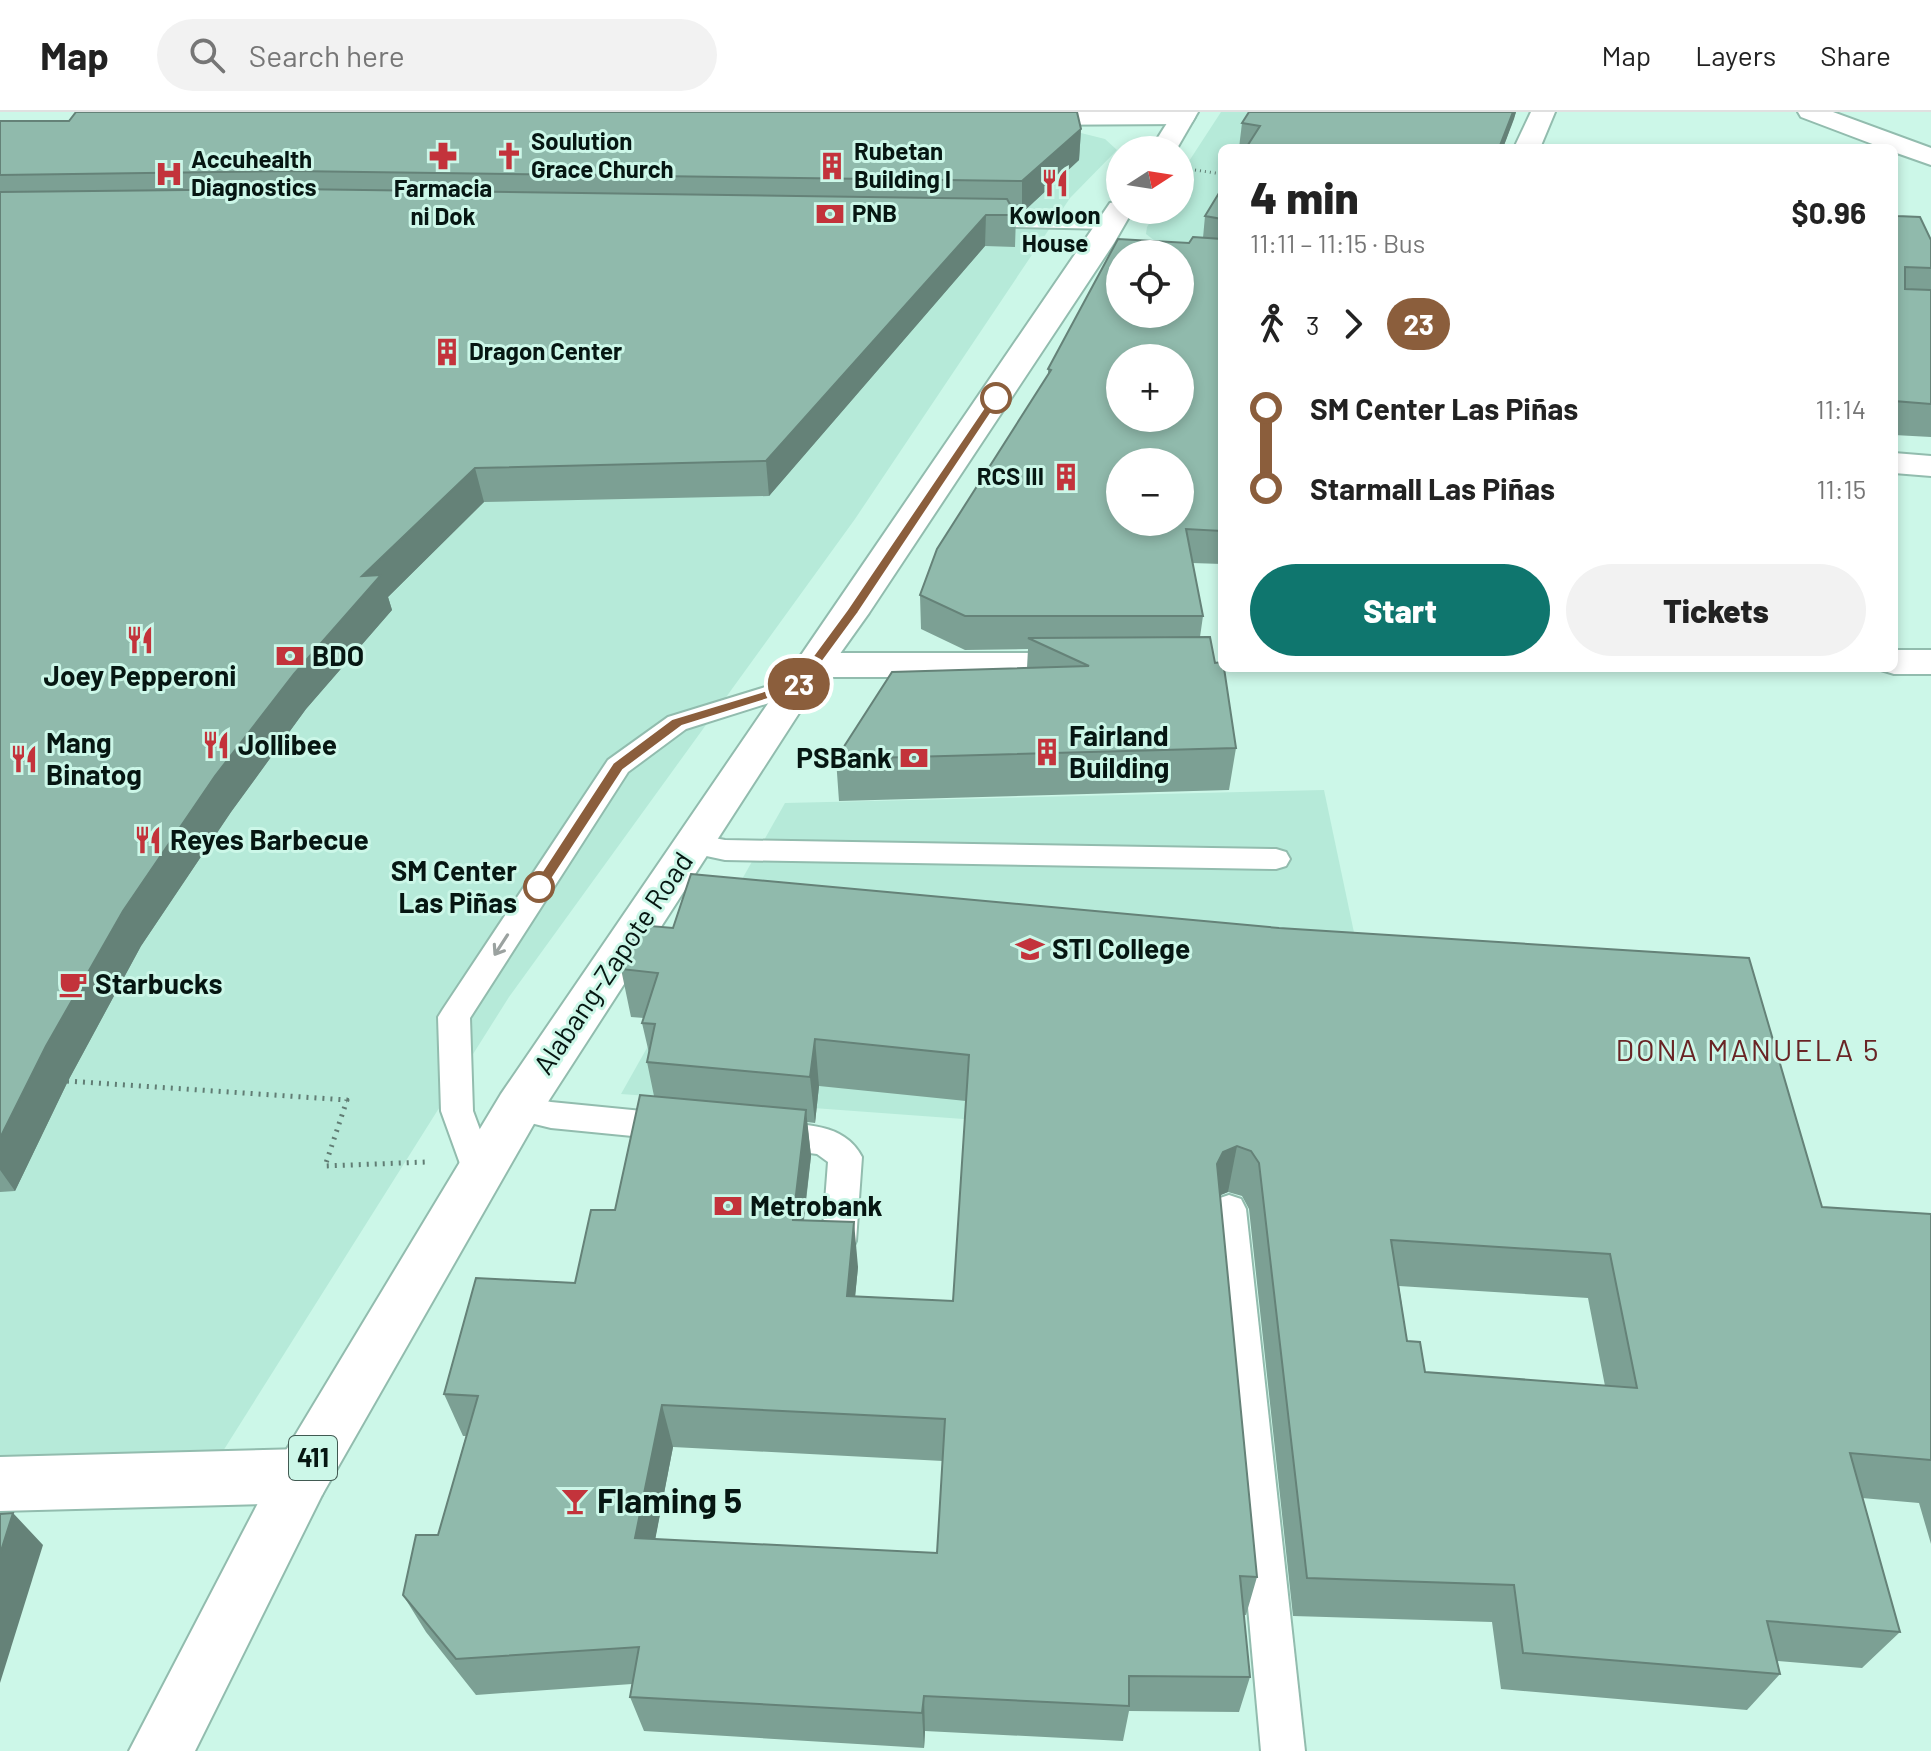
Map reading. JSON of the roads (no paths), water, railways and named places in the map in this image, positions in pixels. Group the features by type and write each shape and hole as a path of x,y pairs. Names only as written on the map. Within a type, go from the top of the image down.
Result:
{"main road":[{"path":"1529,144 1543,112"},
{"path":"1812,112 1897,144"},
{"path":"992,118 1185,114"},
{"path":"1172,136 1185,114"},
{"path":"1898,145 1931,157"},
{"name":"Alabang-Zapote Road","path":"161,1751 302,1476 518,1108 806,675 1114,231"},
{"path":"1898,463 1931,466"},
{"path":"1898,662 1931,662"},
{"path":"806,675 1126,665"},
{"path":"0,1484 302,1476"}],"lane":[{"path":"954,221 1114,231"},
{"path":"479,1173 457,1111 454,1017 618,766 677,723 806,675"},
{"path":"693,844 725,850 1276,859"},
{"path":"518,1108 551,1115 825,1141 845,1157 839,1241"},
{"path":"1229,1209 1283,1751"}],"place":[{"name":"Farmacia ni Dok","path":"443,156"},
{"name":"Soulution Grace Church","path":"509,156"},
{"name":"Rubetan Building I","path":"832,166"},
{"name":"Accuhealth Diagnostics","path":"169,174"},
{"name":"Kowloon House","path":"1055,183"},
{"name":"PNB","path":"830,214"},
{"name":"Dragon Center","path":"447,352"},
{"name":"RCS III","path":"1066,477"},
{"name":"Joey Pepperoni","path":"140,640"},
{"name":"BDO","path":"290,656"},
{"name":"Jollibee","path":"216,745"},
{"name":"Fairland Building","path":"1047,752"},
{"name":"PSBank","path":"914,758"},
{"name":"Mang Binatog","path":"24,759"},
{"name":"Reyes Barbecue","path":"148,840"},
{"name":"SM Center Las Piñas","path":"539,887"},
{"name":"STI College","path":"1030,949"},
{"name":"Starbucks","path":"73,984"},
{"name":"Metrobank","path":"728,1206"},
{"name":"Flaming 5","path":"575,1501"}],"district":[{"name":"DONA MANUELA 5","path":"1748,1051"}]}
